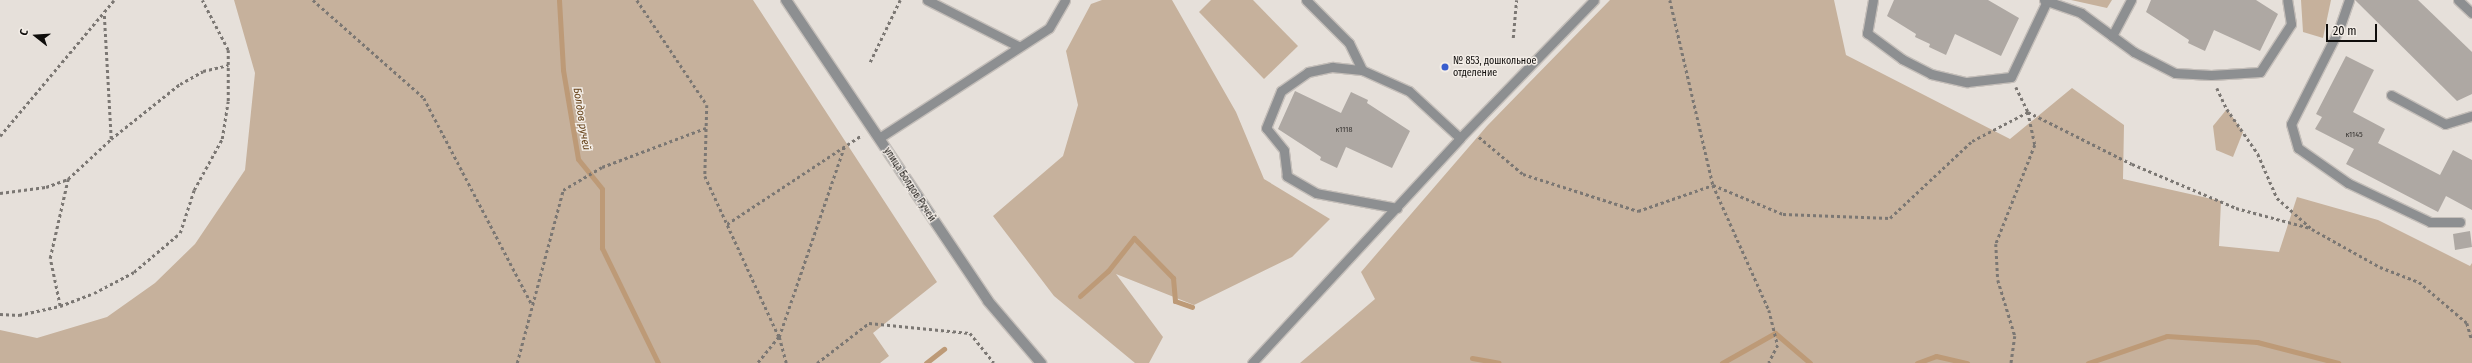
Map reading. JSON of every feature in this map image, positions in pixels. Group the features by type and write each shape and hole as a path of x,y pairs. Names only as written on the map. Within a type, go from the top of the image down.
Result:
{"street":[{"name":"улица Болдов Ручей","path":"786,0 988,301 1041,363"}],"lane":[{"path":"927,0 1018,46"},
{"path":"879,138 1018,46 1049,28 1065,0"},
{"path":"1252,363 1397,208 1460,138 1594,0"},
{"path":"1873,0 1867,33 1902,58 1931,74 1967,82 2011,77 2046,0 2081,12 2134,52 2175,73 2210,75 2260,72 2291,24 2287,0"},
{"path":"2112,36 2131,0"},
{"path":"2349,0 2340,29 2291,124 2298,148 2348,183 2430,222 2460,222"},
{"path":"2458,0 2472,13"},
{"path":"1312,2 1349,43 1362,70"},
{"path":"1397,208 1316,193 1287,176 1284,150 1266,128 1281,91 1308,72 1332,67 1362,70 1409,91 1460,138"},
{"path":"2391,95 2445,124 2472,116"}],"path":[{"path":"0,136 104,15 114,0"},
{"path":"0,314 19,315 60,306 134,272 180,233 194,190 222,139 228,101 228,50 202,0"},
{"path":"313,0 424,98 532,305"},
{"path":"637,0 707,105 705,176 779,338 786,363"},
{"path":"870,62 900,0"},
{"path":"1514,38 1516,0"},
{"path":"1670,0 1714,185 1769,310 1778,345 1769,363"},
{"path":"104,15 110,139"},
{"path":"0,194 46,187 68,179 110,139 180,84 203,71 228,65"},
{"path":"2210,75 2227,109 2258,154 2277,198 2312,229 2380,267 2419,282 2467,323 2472,340"},
{"path":"2011,77 2028,112 2035,145 1996,244 1998,280 2015,336 2011,363"},
{"path":"1469,129 1523,174 1638,211 1714,185 1783,214 1890,218 1972,141 2028,112"},
{"path":"2028,112 2132,164 2236,208 2312,229"},
{"path":"517,363 563,190 602,167 706,128"},
{"path":"727,224 872,128"},
{"path":"758,363 779,338 844,147"},
{"path":"60,306 50,258 68,179"},
{"path":"817,363 869,323 970,333 994,363"}],"shaded area":[{"path":"234,0 753,0 937,282 873,333 889,356 880,363 0,363 0,330 37,338 107,317 155,283 195,244 245,170 255,73"},
{"path":"1102,0 1172,0 1236,112 1264,179 1330,219 1292,257 1194,305 1116,274 1163,337 1149,363 1135,363 1054,296 993,216 1063,156 1078,105 1066,51 1091,4"},
{"path":"1211,0 1253,0 1298,46 1264,79 1199,12"},
{"path":"1610,0 1834,0 1846,55 2010,139 2072,88 2124,125 2123,179 2221,201 2219,246 2279,252 2297,197 2378,220 2470,266 2472,263 2472,363 1300,363 1375,299 1361,272 1487,126"},
{"path":"2071,0 2112,0 2107,8"},
{"path":"2301,0 2331,0 2323,38 2303,32"},
{"path":"2227,109 2243,132 2233,157 2216,150 2213,126"}],"building":[{"path":"1894,0 1988,0 2019,18 2001,56 1955,34 1946,55 1929,47 1930,44 1915,37 1916,34 1887,16"},
{"path":"2151,0 2256,0 2278,14 2260,51 2214,30 2205,51 2188,43 2189,40 2146,12"},
{"path":"2355,0 2418,0 2472,52 2472,94 2457,101"},
{"path":"2346,56 2374,70 2353,112 2385,129 2378,143 2440,175 2453,150 2472,160 2472,210 2446,196 2438,212 2346,164 2354,149 2315,129 2322,117 2316,114"},
{"path":"1295,91 1341,113 1351,92 1368,100 1367,103 1410,131 1392,168 1346,147 1337,168 1320,160 1321,157 1278,129"},
{"path":"2470,231 2472,247 2455,250 2453,234"}],"waterway":[{"name":"Болдов ручей","path":"559,0 563,70 578,159 602,189 602,248 658,363"},
{"name":"Болдов ручей","path":"1080,296 1108,271 1134,238 1173,278 1175,301 1192,307"},
{"path":"1722,363 1775,333 1810,363"},
{"path":"2088,363 2167,336 2257,342 2338,363"},
{"name":"Болдов ручей","path":"926,363 944,349"},
{"path":"1917,363 1936,356 1967,363"},
{"path":"1472,358 1499,363"}],"place":[{"name":"№ 853, дошкольное отделение","path":"1445,67"}]}
